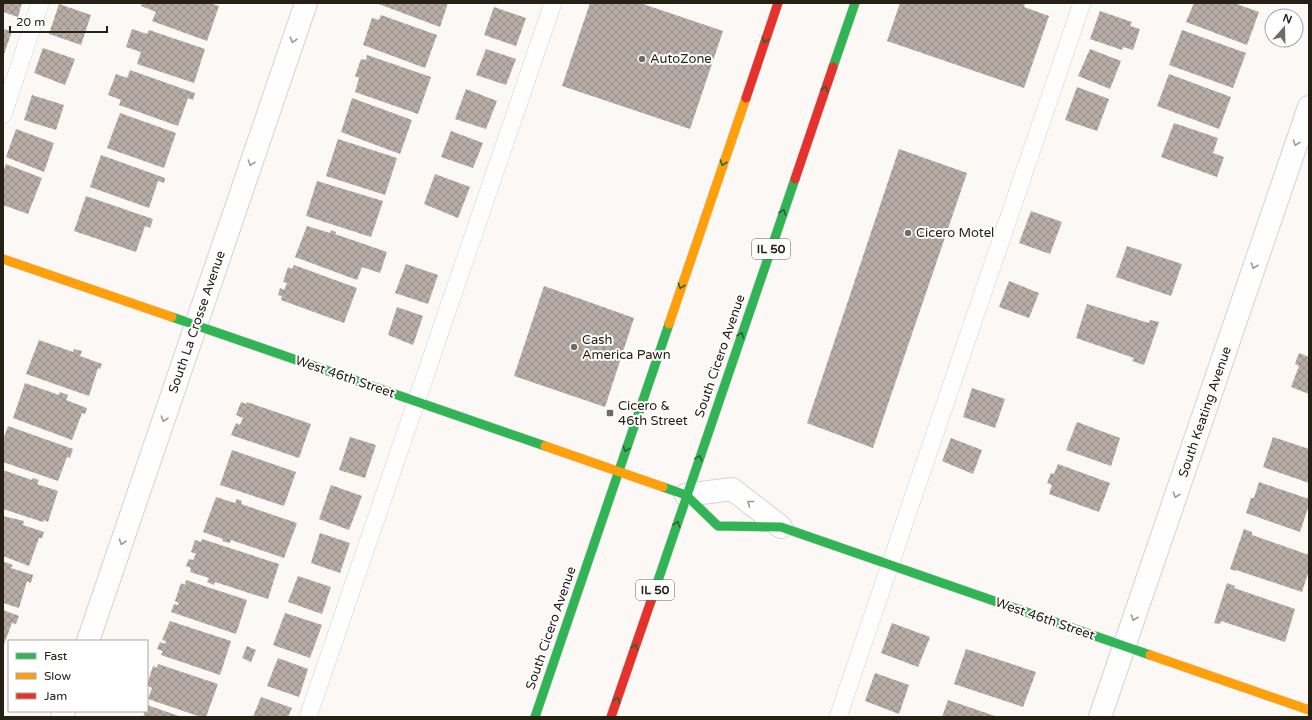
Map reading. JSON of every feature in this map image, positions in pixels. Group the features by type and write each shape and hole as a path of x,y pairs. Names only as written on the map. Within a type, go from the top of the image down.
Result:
{"main road":[{"name":"South Cicero Avenue","path":"535,717 778,3"},
{"name":"South Cicero Avenue","path":"611,717 855,3"},
{"name":"West 46th Street","path":"3,259 686,495 718,526 780,527 1309,710"}],"street":[{"name":"South La Crosse Avenue","path":"88,640 306,3"},
{"name":"South Keating Avenue","path":"1100,717 1309,107"},
{"name":"West 46th Street","path":"686,495 732,489 780,527"}],"lane":[{"path":"3,115 40,3"},
{"path":"308,717 553,3"},
{"path":"838,717 1082,3"}],"building":[{"path":"3,3 22,3 18,17 3,12"},
{"path":"142,3 209,3 219,6 207,41 152,21 156,12 141,6"},
{"path":"376,3 448,3 440,27"},
{"name":"AutoZone","path":"590,3 640,3 723,31 690,129 562,86"},
{"path":"900,3 1025,3 1024,7 1049,16 1024,88 887,41"},
{"path":"1194,3 1234,3 1259,12 1247,45 1186,22"},
{"path":"59,4 91,15 81,45 49,34"},
{"path":"494,7 526,18 516,46 484,35"},
{"path":"1100,11 1132,22 1130,26 1140,29 1133,50 1123,47 1122,50 1090,39"},
{"path":"381,15 437,35 425,68 363,45 372,18 379,20"},
{"path":"3,29 12,31 3,57"},
{"path":"132,29 147,34 149,30 205,49 194,83 137,64 141,52 126,47"},
{"path":"1182,30 1246,53 1233,88 1169,65"},
{"path":"43,48 75,59 65,85 34,73"},
{"path":"486,49 516,59 506,85 476,75"},
{"path":"1090,49 1121,61 1110,89 1078,76"},
{"path":"367,55 431,77 418,114 355,92 359,78 355,76 361,59 366,60"},
{"path":"130,70 195,93 193,100 188,98 178,126 119,105 121,100 108,95 116,74 127,78"},
{"path":"1169,74 1231,97 1219,129 1157,106"},
{"path":"1077,87 1109,99 1097,131 1065,120"},
{"path":"466,89 497,101 486,129 455,119"},
{"path":"32,95 64,105 56,130 24,120"},
{"path":"352,98 412,120 400,154 341,132"},
{"path":"120,113 176,133 164,168 107,148"},
{"path":"1174,123 1218,138 1213,153 1224,157 1217,177 1161,157"},
{"path":"16,129 54,143 44,172 6,157"},
{"path":"451,131 483,143 473,168 441,157"},
{"path":"338,139 397,158 385,195 326,176"},
{"path":"899,149 967,173 873,448 807,423"},
{"path":"101,155 165,178 164,183 158,181 149,208 90,187"},
{"path":"6,164 42,178 28,214 3,205 3,172"},
{"path":"435,174 470,187 458,218 424,204"},
{"path":"317,181 383,201 371,237 306,216"},
{"path":"86,196 153,219 150,228 145,226 136,252 74,231"},
{"path":"1031,211 1062,222 1050,254 1019,243"},
{"path":"307,226 330,233 331,230 336,232 335,234 387,252 380,273 362,267 357,280 295,257"},
{"path":"1127,246 1182,264 1171,296 1116,277"},
{"path":"406,264 438,275 428,304 395,293"},
{"path":"294,265 357,288 344,323 281,300 282,296 278,295 280,288 284,290 287,283 283,282 288,267 292,269"},
{"path":"1009,281 1039,293 1029,318 999,307"},
{"name":"Cash America Pawn","path":"544,286 634,318 605,407 514,376"},
{"path":"1087,304 1149,323 1150,320 1159,322 1144,365 1132,361 1134,358 1076,338"},
{"path":"397,307 423,316 413,345 388,335"},
{"path":"39,340 73,352 74,349 82,351 80,356 102,364 100,369 98,368 89,396 26,374"},
{"path":"1299,353 1309,357 1309,394 1291,387 1299,366 1295,364"},
{"path":"25,383 59,395 60,392 68,395 66,400 87,408 85,414 82,413 72,440 13,418"},
{"path":"972,388 1005,399 995,428 963,417"},
{"path":"241,402 246,404 247,402 311,424 299,458 231,435 236,423 240,425 243,418 236,415"},
{"path":"1077,422 1120,438 1111,466 1066,450"},
{"path":"8,426 73,449 70,458 67,457 58,481 3,462 3,440"},
{"path":"350,437 376,445 365,478 339,470"},
{"path":"1273,437 1309,449 1309,483 1263,467"},
{"path":"951,438 982,450 973,474 942,461"},
{"path":"232,450 296,472 284,506 220,485"},
{"path":"1058,464 1110,483 1099,512 1049,494 1052,485 1047,483 1051,473 1054,474"},
{"path":"3,470 32,480 33,478 39,480 37,484 58,491 48,522 44,520 43,522 3,509"},
{"path":"1259,482 1309,499 1309,505 1300,532 1246,513 1251,498 1254,498"},
{"path":"331,485 362,496 349,530 319,519"},
{"path":"216,497 235,503 237,499 242,501 241,504 297,523 284,558 231,540 230,543 222,541 223,539 203,532"},
{"path":"3,516 24,521 23,525 44,532 42,538 39,538 29,566 3,556"},
{"path":"1244,529 1252,532 1252,535 1309,555 1309,570 1302,592 1230,569"},
{"path":"320,533 350,543 340,573 311,563"},
{"path":"202,539 279,564 268,599 215,582 214,585 207,582 209,578 190,572 191,568 186,566 189,559 193,560 196,554 191,552 195,540 201,542"},
{"path":"5,562 13,565 11,568 33,575 31,583 27,581 19,608 3,603 3,563"},
{"path":"298,576 331,587 322,614 288,602"},
{"path":"186,580 247,600 236,634 171,612 174,604 178,605 179,603 175,601 181,583 185,585"},
{"path":"1227,583 1235,586 1234,588 1295,609 1285,642 1221,621 1220,624 1214,623"},
{"path":"3,610 19,616 16,624 12,623 3,647"},
{"path":"285,613 322,625 310,658 273,645"},
{"path":"170,621 231,641 220,675 161,655 163,651 157,649 160,642 165,644 166,641 162,640"},
{"path":"892,623 930,637 918,667 881,653"},
{"path":"247,646 256,650 251,662 242,658"},
{"path":"966,649 1036,672 1023,707 954,684"},
{"path":"278,658 308,669 299,697 267,686"},
{"path":"158,664 218,684 206,717 201,717 148,699 152,688 148,686 148,682 153,666 157,668"},
{"path":"875,673 909,685 899,714 865,701"},
{"path":"261,697 292,708 288,717 253,717"},
{"path":"948,700 998,717 942,717"},
{"path":"148,705 182,717 143,717 145,712 148,712"}],"traffic: fast":[{"path":"833,67 855,3"},
{"path":"651,601 795,179"},
{"path":"172,317 545,446"},
{"path":"535,717 669,324"},
{"path":"663,487 686,495 718,526 781,527 1150,655"}],"traffic: slow":[{"path":"669,324 746,98"},
{"path":"3,259 172,317"},
{"path":"545,446 663,487"},
{"path":"1150,655 1309,710"}],"traffic: jam":[{"path":"746,98 778,3"},
{"path":"795,179 833,67"},
{"path":"611,717 651,601"}],"place":[{"name":"AutoZone","path":"642,59"},
{"name":"Cicero Motel","path":"908,233"},
{"name":"Cash America Pawn","path":"574,347"},
{"name":"Cicero & 46th Street","path":"610,413"}]}
